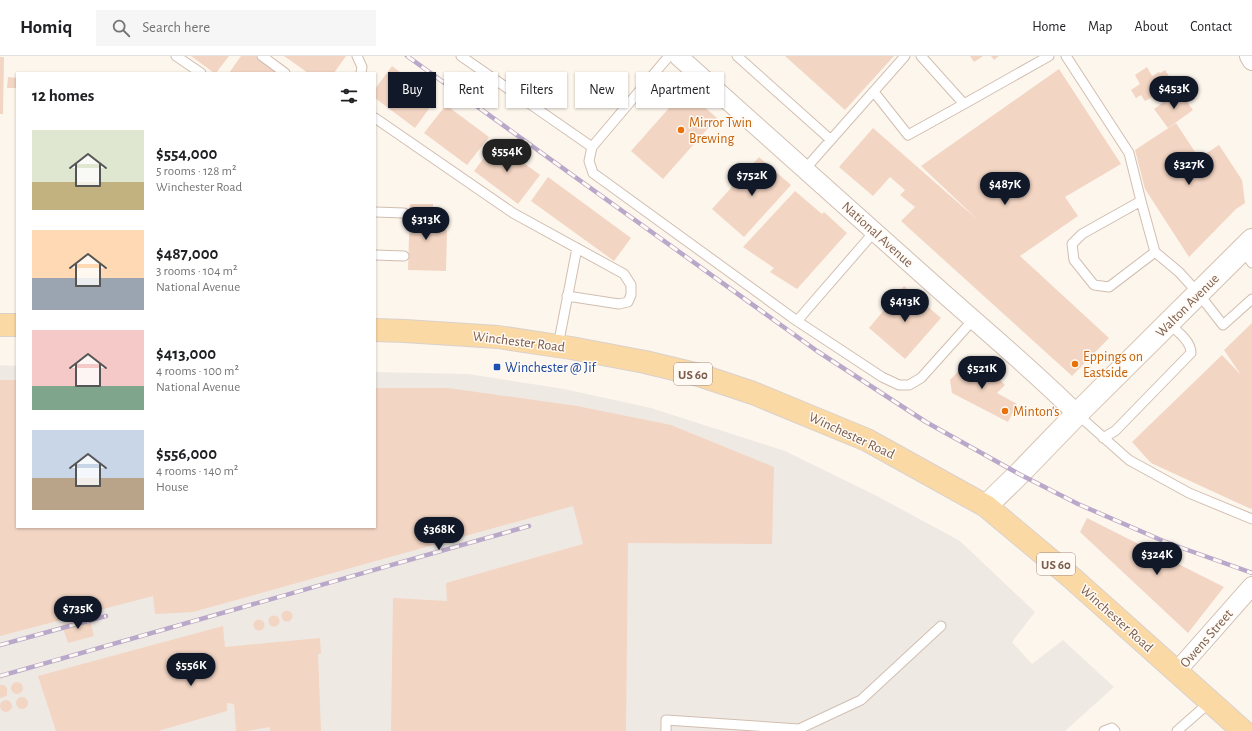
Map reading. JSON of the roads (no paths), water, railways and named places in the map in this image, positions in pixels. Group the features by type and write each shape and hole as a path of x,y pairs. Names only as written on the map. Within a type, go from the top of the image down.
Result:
{"main road":[{"path":"0,324 16,325"},
{"name":"Winchester Road","path":"376,330 498,337 645,362 699,375 753,393 866,440 925,471 986,506 1072,578 1243,731"}],"street":[{"name":"National Avenue","path":"678,56 806,168 973,320 1054,391 1077,414"},
{"path":"1249,56 1252,61"},
{"name":"Walton Avenue","path":"986,506 1198,293 1249,251"},
{"name":"Owens Street","path":"1177,671 1252,586"}],"lane":[{"path":"176,56 200,72"},
{"path":"262,56 284,72"},
{"path":"357,56 362,67 361,72"},
{"path":"461,56 592,147"},
{"path":"669,56 592,147 589,161 593,173 797,320 882,377 899,385 909,385 921,378 973,320"},
{"path":"737,56 831,140"},
{"path":"806,168 905,56"},
{"path":"920,56 964,104"},
{"path":"874,92 908,135 1049,56"},
{"path":"1066,56 1129,153 1156,252 1198,293 1223,325 1252,298"},
{"path":"376,119 513,213 624,274 632,285 628,302 619,304 568,296"},
{"path":"1141,201 1082,234 1072,244 1074,260 1094,285 1108,286 1156,252"},
{"path":"376,212 404,213"},
{"path":"797,320 875,231"},
{"path":"558,346 578,248"},
{"path":"376,255 404,256"},
{"path":"1103,438 1115,431 1191,353 1191,348 1186,340 1168,324"},
{"path":"1077,414 1129,460 1152,474 1189,493 1252,519"},
{"path":"666,731 666,720 799,729 861,700 941,626"},
{"path":"1177,731 1210,702"},
{"path":"1104,731 1112,728 1115,731"}],"railway":[{"path":"407,56 817,351 926,422 1019,474 1078,504 1168,543 1252,573"},
{"path":"0,676 529,526"},
{"path":"0,645 106,616"}],"place":[{"name":"Mirror Twin Brewing","path":"681,130"},
{"name":"Eppings on Eastside","path":"1075,364"},
{"name":"Winchester @ Jif","path":"497,367"},
{"name":"Minton's","path":"1005,411"}]}
